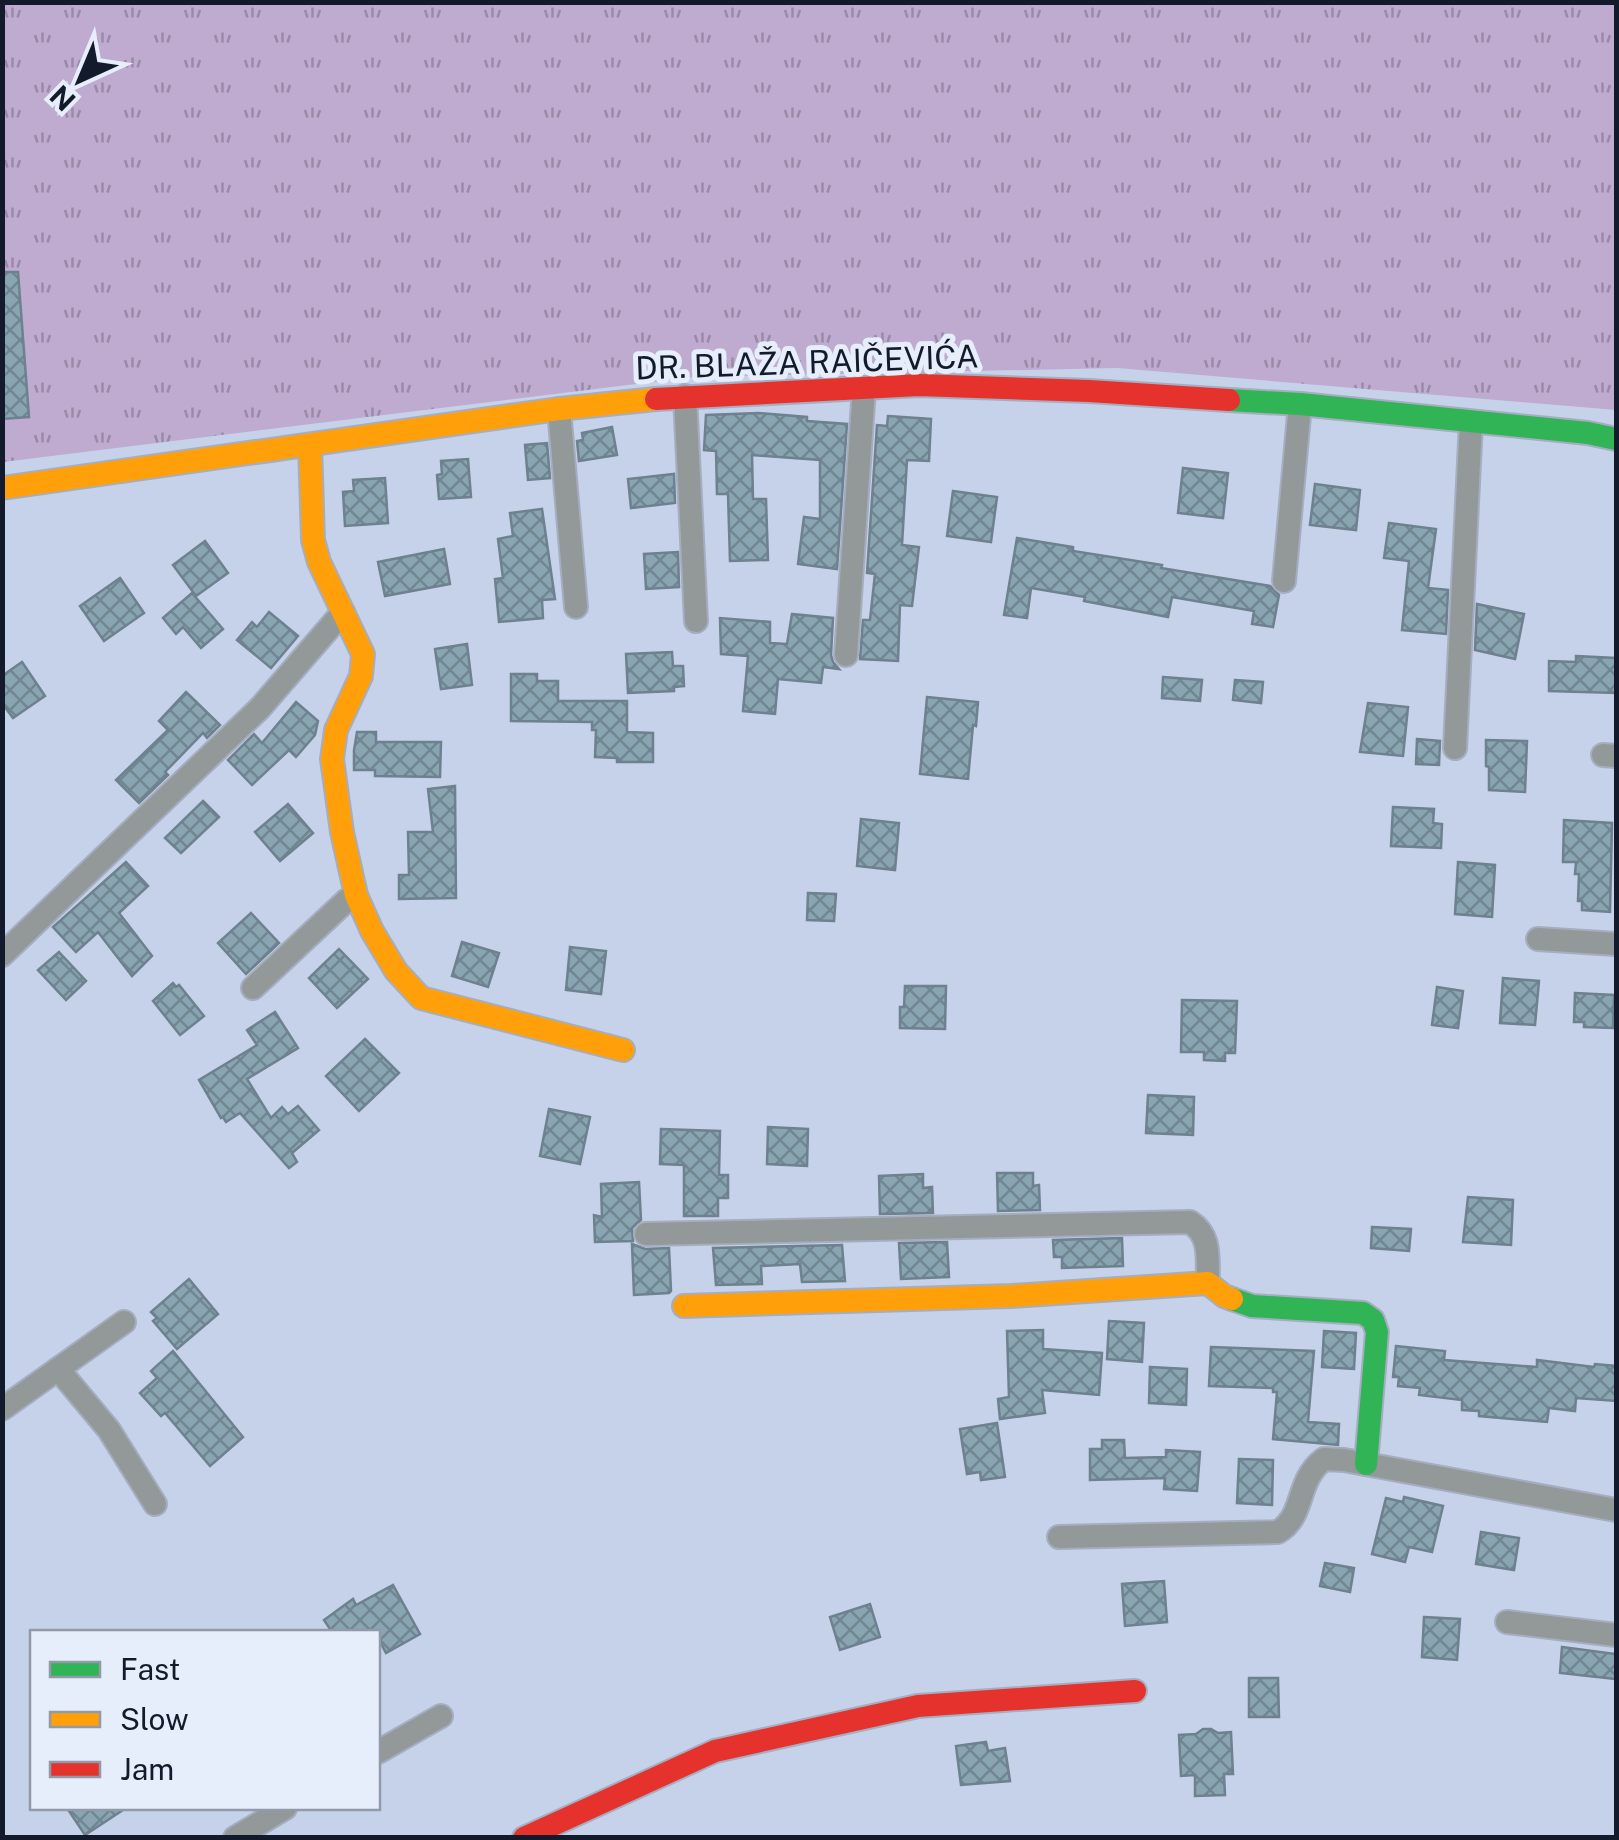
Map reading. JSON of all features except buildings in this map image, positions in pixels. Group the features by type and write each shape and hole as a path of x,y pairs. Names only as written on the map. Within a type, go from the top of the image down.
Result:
{"street":[{"name":"DR. BLAŽA RAIČEVIĆA","path":"2,488 558,409 684,396 919,385 1300,404 1616,439"},
{"path":"846,656 864,388"},
{"path":"684,396 696,621"},
{"path":"1284,581 1300,404"},
{"path":"558,409 576,607"},
{"path":"1455,748 1471,422"},
{"path":"310,445 314,540 319,562 361,647 364,662 336,730 332,750 342,832 356,895 382,950 422,998 622,1050"},
{"path":"2,955 260,708 343,612"},
{"path":"253,988 356,895"},
{"path":"1538,939 1616,944"},
{"path":"646,1234 1190,1222 1206,1238 1208,1283"},
{"path":"684,1306 1011,1296 1208,1283 1224,1296 1252,1306 1363,1313 1373,1320 1378,1332 1355,1462"},
{"path":"2,1409 124,1322"},
{"path":"58,1369 109,1430 155,1504"},
{"path":"1060,1537 1278,1532 1288,1526 1306,1479 1324,1459 1616,1510"},
{"path":"1508,1622 1616,1635"},
{"path":"524,1838 716,1750 918,1706 1136,1691"},
{"path":"380,1751 441,1716"},
{"path":"235,1838 282,1810"}],"green space":[{"path":"2,3 1616,3 1616,410 1117,368 693,377 3,462"}],"traffic: fast":[{"path":"1229,400 1588,433 1616,439"},
{"path":"1232,1299 1252,1306 1363,1313 1373,1320 1377,1332 1366,1464"}],"traffic: slow":[{"path":"2,488 559,409 656,399"},
{"path":"310,445 313,540 319,562 363,654 361,676 336,730 332,759 356,895 372,931 396,971 421,998 623,1050"},
{"path":"684,1306 1011,1296 1208,1283 1232,1299"}],"traffic: jam":[{"path":"656,399 919,385 1229,400"},
{"path":"524,1838 715,1751 918,1706 1135,1691"}]}
